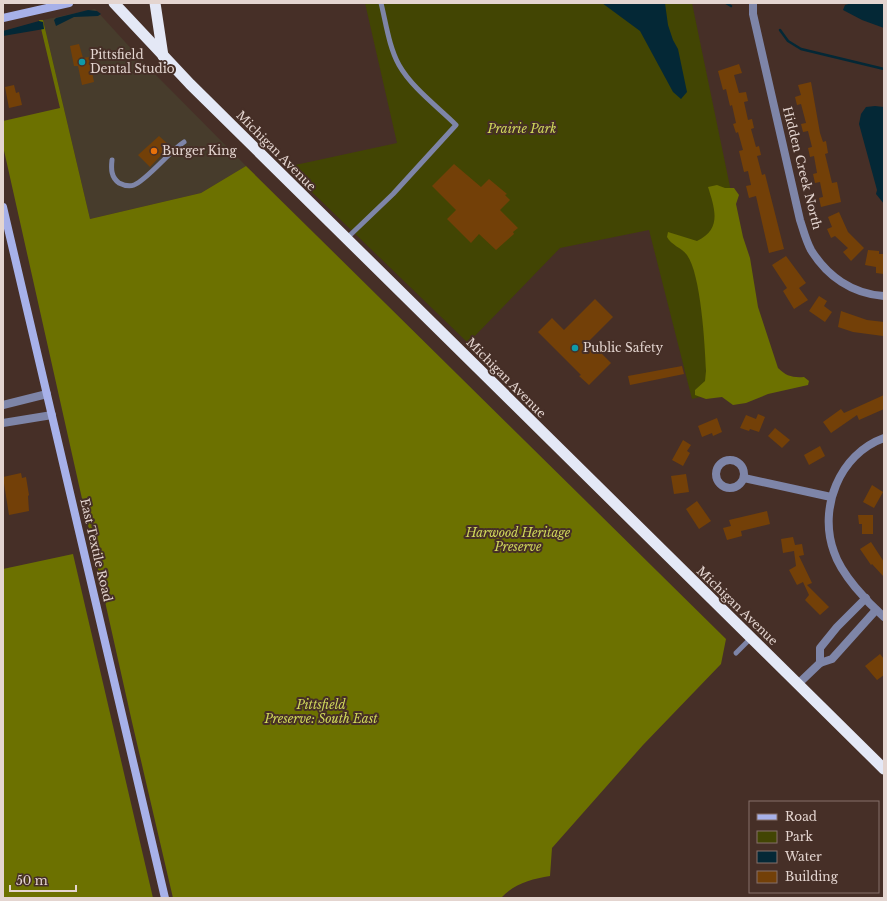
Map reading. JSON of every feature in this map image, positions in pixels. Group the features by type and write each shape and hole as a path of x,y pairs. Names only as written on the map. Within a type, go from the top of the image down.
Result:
{"highway":[{"name":"Michigan Avenue","path":"114,3 163,56 346,239 884,769"},
{"path":"155,3 163,56"}],"main road":[{"path":"3,18 69,3"},
{"name":"East Textile Road","path":"3,207 165,898"}],"street":[{"name":"Hidden Creek North","path":"753,3 753,14 800,220 810,248 828,273 849,287 869,295 884,296"},
{"path":"3,406 47,394"},
{"path":"3,423 52,415"},
{"path":"884,438 875,442 846,467 838,480 831,497 829,516 830,534 834,552 842,570 876,610 884,617"},
{"path":"744,478 831,497"},
{"path":"820,663 820,648 837,627 866,598"},
{"path":"798,684 820,663 832,658 876,610"}],"lane":[{"path":"346,239 393,194 456,125 410,80 399,66 392,50 381,3"},
{"path":"112,160 111,172 115,180 124,185 134,185 174,148 184,142"},
{"path":"736,653 751,638"}],"shaded area":[{"path":"95,9 147,66 246,166 201,193 90,219 43,20"}],"green space":[{"name":"Prairie Park","path":"365,3 692,3 770,380 692,399 649,230 560,248 468,343 286,167 397,143"},
{"path":"39,20 43,20 90,219 201,193 246,166 726,639 721,664 643,745 552,848 550,876 523,883 511,889 501,898 173,898 3,146 3,121 60,108"},
{"path":"717,185 725,188 734,188 739,195 736,204 743,237 750,258 758,307 778,368 787,375 793,377 804,377 809,381 808,385 768,394 746,403 733,405 722,397 706,399 695,395 695,390 705,381 706,371 699,293 692,264 687,255 667,237 668,232 697,241 710,231 713,224 714,211 708,187"},
{"path":"73,554 153,898 3,898 3,569"}],"water":[{"path":"602,3 665,3 668,25 678,49 687,92 681,99 673,92 640,31"},
{"path":"852,3 884,3 884,28 862,20 843,10 845,5"},
{"path":"88,10 97,11 101,14 98,16 74,17 56,26 54,20 56,18"},
{"path":"39,21 43,22 44,29 3,36 3,31"},
{"path":"866,107 884,107 884,204 876,194 877,190 859,124 861,114"}],"building":[{"name":"Pittsfield Dental Studio","path":"79,44 83,58 89,57 94,82 82,85 78,66 74,66 70,46"},
{"path":"739,64 742,73 734,75 739,93 746,92 748,101 744,102 748,120 752,119 754,128 751,129 756,147 759,146 761,155 757,156 762,175 765,174 784,249 769,253 756,196 749,198 746,186 751,185 748,171 744,172 739,151 743,150 738,132 736,133 733,124 736,123 732,105 730,106 726,89 723,90 718,71"},
{"path":"811,82 820,133 823,142 826,141 828,153 825,154 832,183 837,182 841,202 821,207 819,198 823,197 820,182 815,183 813,174 817,173 814,156 810,157 808,148 812,147 808,131 803,132 801,124 806,123 801,104 797,105 795,97 801,95 798,85"},
{"path":"14,85 16,93 19,92 22,105 9,108 5,87"},
{"name":"Burger King","path":"159,136 170,146 150,167 138,155"},
{"path":"454,164 481,187 489,179 507,194 505,195 510,200 500,210 518,228 513,232 514,234 496,250 479,234 471,243 447,219 456,210 432,186"},
{"path":"839,212 848,232 864,248 851,261 843,252 848,248 835,236 831,238 827,229 832,227 828,217"},
{"path":"868,250 879,251 879,254 884,254 884,274 876,273 876,267 865,265"},
{"path":"786,256 806,283 799,288 808,300 794,309 783,291 787,288 772,265"},
{"path":"819,296 827,301 824,306 832,312 825,322 809,311"},
{"name":"Public Safety","path":"595,299 613,317 589,341 611,363 589,385 538,332 552,318 564,330"},
{"path":"841,311 867,320 884,322 883,336 853,332 838,327"},
{"path":"682,366 684,374 630,385 628,376"},
{"path":"884,395 884,409 859,420 857,415 831,433 823,422 841,409 844,413"},
{"path":"758,414 765,417 759,432 740,428 746,415 756,419"},
{"path":"717,418 722,432 713,436 712,433 702,437 698,426"},
{"path":"775,428 790,440 782,448 768,436"},
{"path":"683,440 691,445 687,451 690,453 683,466 672,460"},
{"path":"820,446 825,456 809,465 804,455"},
{"path":"21,473 22,478 26,477 29,495 29,511 9,515 3,477"},
{"path":"686,474 689,492 674,494 671,476"},
{"path":"872,485 883,492 874,508 863,502"},
{"path":"697,501 711,521 699,529 686,509"},
{"path":"767,511 770,524 741,531 742,536 727,540 723,528 731,526 729,520"},
{"path":"858,515 873,515 873,534 862,534 862,524 859,524"},
{"path":"793,537 795,545 802,544 804,555 799,556 812,583 807,585 829,607 820,615 805,600 809,595 803,582 797,585 789,570 796,566 794,551 783,553 781,539"},
{"path":"871,542 884,562 884,577 872,564 871,565 860,549"},
{"path":"880,654 884,659 884,675 877,680 865,666"}],"waterway":[{"path":"726,3 731,6"},
{"path":"780,30 788,41 801,49 884,69"}],"place":[{"name":"Pittsfield Dental Studio","path":"82,62"},
{"name":"Burger King","path":"154,151"},
{"name":"Public Safety","path":"575,348"}],"park label":[{"name":"Harwood Heritage Preserve","path":"518,540"},
{"name":"Pittsfield Preserve: South East","path":"321,712"}]}
